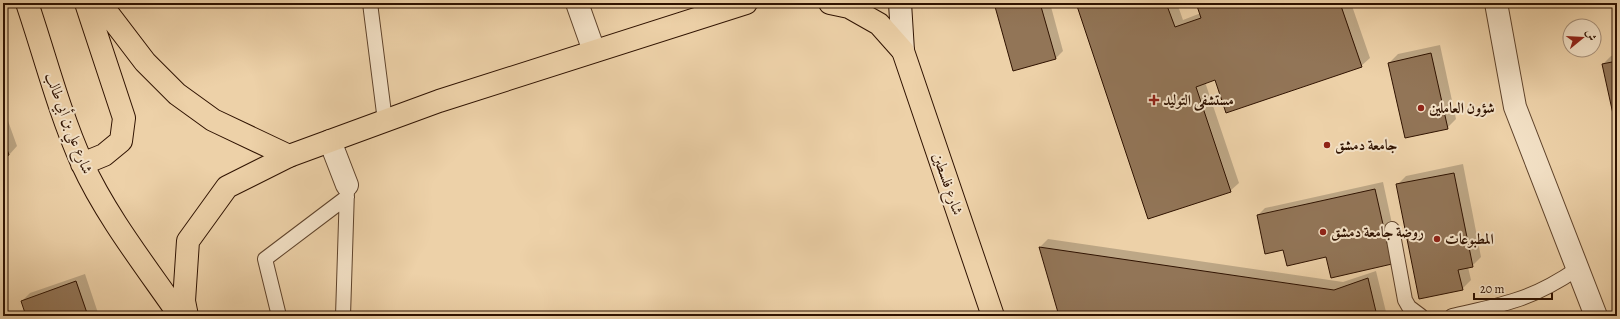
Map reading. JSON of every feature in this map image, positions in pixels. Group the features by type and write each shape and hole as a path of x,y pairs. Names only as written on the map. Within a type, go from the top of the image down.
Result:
{"main road":[{"name":"شارع علي بن أبي طالب","path":"27,3 69,132 82,164 101,200 180,316"},
{"path":"82,164 104,155 121,141 124,118 86,3"},
{"path":"100,3 145,62 177,94 213,120 289,156"},
{"path":"187,316 184,301 188,241 227,187 289,156 439,101 746,3"},
{"path":"830,3 849,7 879,24 904,51"},
{"name":"شارع فلسطين","path":"904,51 993,316"}],"street":[{"path":"577,3 594,51"},
{"path":"900,3 904,51"},
{"path":"1496,3 1515,107 1596,316"},
{"path":"330,141 347,191"}],"lane":[{"path":"370,3 385,121"},
{"path":"279,316 265,259 347,191"},
{"path":"342,316 347,191"},
{"path":"1392,229 1405,300 1409,307 1421,316"},
{"path":"1452,316 1526,297 1547,287 1577,269"}],"building":[{"path":"994,3 1040,3 1056,59 1013,71"},
{"name":"مستشفى التوليد","path":"1076,3 1166,3 1175,27 1201,18 1196,3 1340,3 1362,67 1226,113 1215,80 1196,87 1231,192 1148,219"},
{"name":"شؤون العاملين","path":"1431,53 1448,129 1405,138 1388,63"},
{"path":"1617,61 1617,114 1613,114 1602,64"},
{"path":"3,138 9,155 3,158"},
{"name":"المطبوعات","path":"1454,173 1473,267 1458,270 1463,290 1419,299 1396,184"},
{"name":"روضة جامعة دمشق","path":"1375,189 1392,264 1331,278 1326,257 1287,266 1283,250 1265,254 1257,215"},
{"path":"1039,247 1334,290 1368,278 1377,316 1059,316"},
{"path":"76,281 88,316 26,316 21,301"}],"place":[{"name":"مستشفى التوليد","path":"1154,100"},
{"name":"شؤون العاملين","path":"1421,108"},
{"name":"جامعة دمشق","path":"1327,145"},
{"name":"روضة جامعة دمشق","path":"1323,232"},
{"name":"المطبوعات","path":"1437,239"}]}
